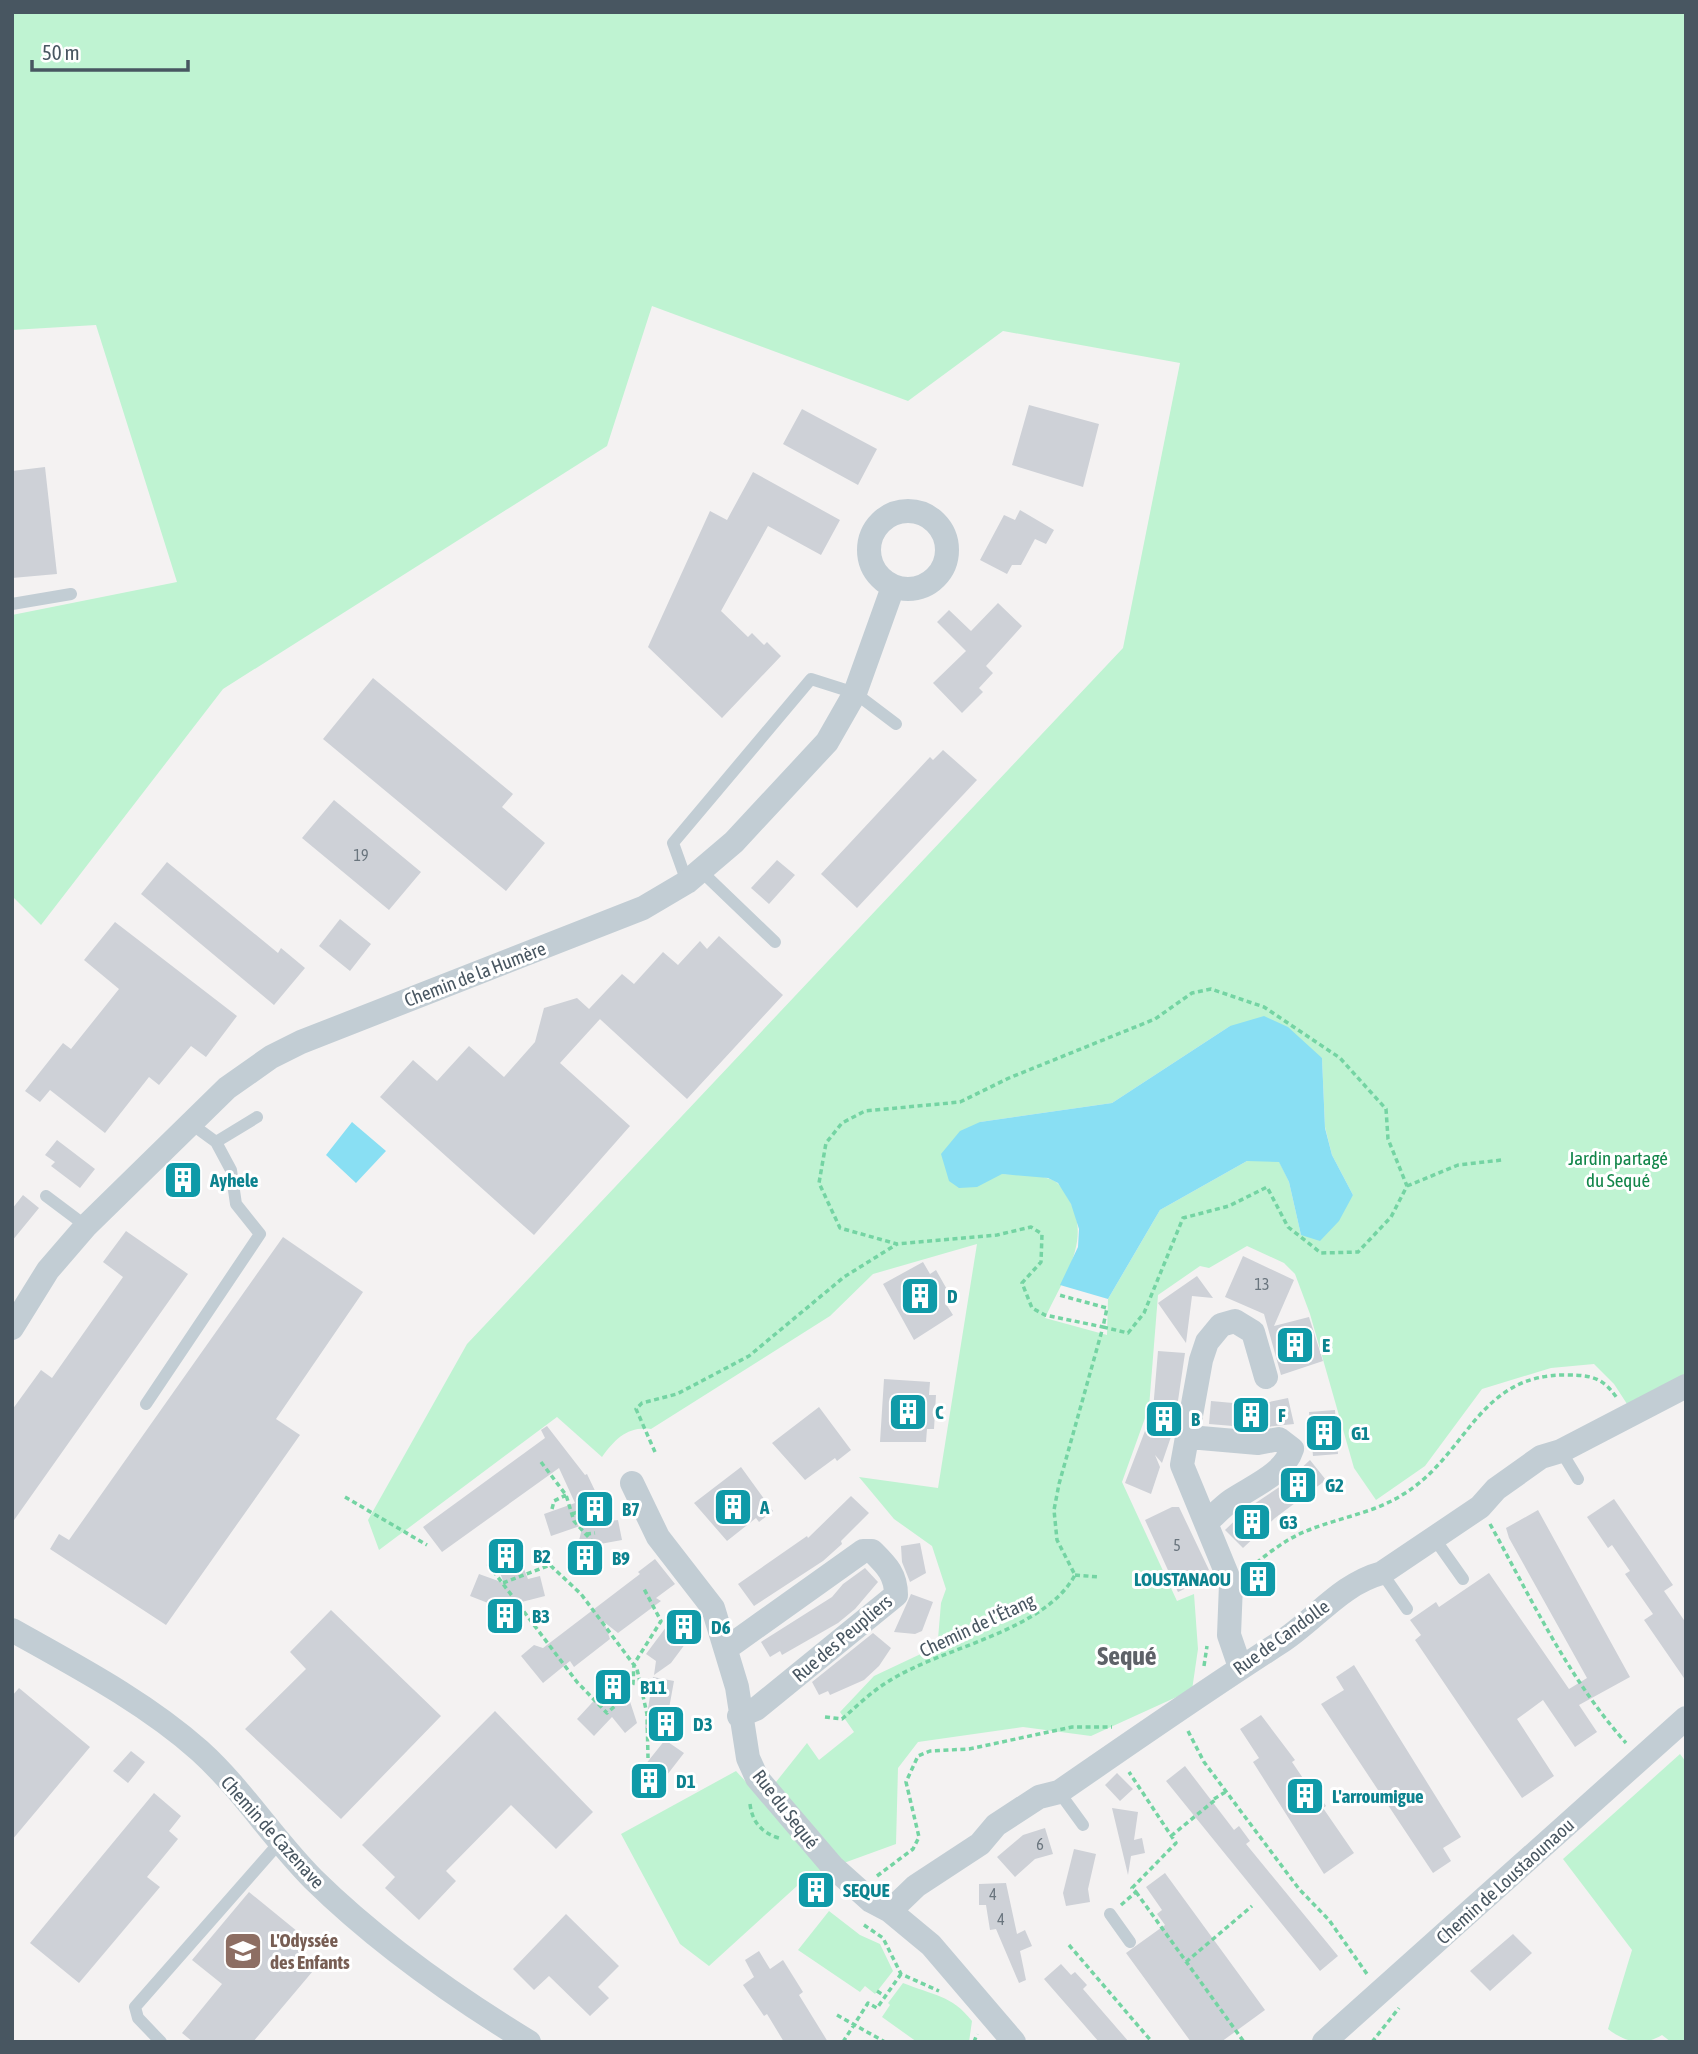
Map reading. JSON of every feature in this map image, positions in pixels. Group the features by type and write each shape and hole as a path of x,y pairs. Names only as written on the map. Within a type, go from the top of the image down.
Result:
{"street":[{"name":"Chemin de la Humère","path":"12,1328 48,1270 86,1226 227,1088 271,1057 301,1042 643,908 694,876 734,842 827,742 855,693 893,587"},
{"path":"1240,1667 1229,1635 1231,1584 1207,1522 1184,1475 1184,1453 1201,1360 1207,1342 1221,1325 1235,1321 1253,1332 1266,1377"},
{"name":"Rue de Candolle","path":"890,1911 916,1886 981,1844 996,1825 1039,1797 1059,1793 1240,1667 1281,1642 1322,1606 1366,1577 1382,1573 1480,1507 1496,1489 1541,1457 1561,1451 1686,1386"},
{"path":"1189,1437 1258,1443 1279,1438 1292,1450 1289,1459 1273,1474 1229,1502 1207,1522"},
{"name":"Rue du Sequé","path":"632,1483 658,1537 713,1608 737,1687 748,1758 757,1778 833,1867 890,1911 948,1964 1014,2042"},
{"name":"Rue des Peupliers","path":"727,1648 863,1551 873,1551 890,1569 896,1582 896,1595 756,1709 740,1716"},
{"name":"Chemin de Cazenave","path":"12,1630 98,1680 181,1735 223,1775 318,1884 390,1946 456,1995 529,2042"},
{"name":"Chemin de Loustaounaou","path":"1324,2042 1686,1718"}],"lane":[{"path":"12,604 71,594"},
{"path":"775,942 694,876 673,843 811,679 855,693 896,724"},
{"path":"216,1142 257,1117"},
{"path":"146,1404 260,1234 236,1204 231,1170 216,1142 190,1123"},
{"path":"46,1196 86,1226"},
{"path":"1561,1451 1578,1479"},
{"path":"1434,1538 1462,1579"},
{"path":"1382,1573 1407,1609"},
{"path":"1059,1793 1083,1825"},
{"path":"161,2042 138,2018 135,2007 280,1842"},
{"path":"1110,1914 1130,1942"}],"path":[{"path":"1407,1186 1388,1139 1386,1109 1340,1058 1264,1007 1211,989 1192,993 1155,1019 1009,1078 960,1102 865,1111 842,1123 826,1143 819,1183 840,1228 897,1244 997,1235 1031,1227 1042,1234 1041,1262 1022,1283 1027,1303 1045,1315 1128,1333 1144,1313 1183,1218 1229,1206 1267,1187 1289,1227 1321,1253 1358,1252 1391,1217 1407,1186 1458,1165 1502,1160"},
{"path":"655,1452 636,1409 642,1403 677,1394 749,1356 844,1277 897,1244"},
{"path":"1059,1294 1107,1308 1054,1510 1057,1540 1074,1575 1099,1577"},
{"path":"1231,1584 1289,1539 1321,1526 1362,1515 1404,1494 1440,1463 1495,1398 1516,1384 1543,1374 1596,1377 1606,1382 1619,1401"},
{"path":"541,1462 566,1496 572,1514 591,1539 590,1544"},
{"path":"552,1509 554,1501 566,1496"},
{"path":"345,1497 427,1545"},
{"path":"1480,1507 1570,1671 1590,1700 1630,1747"},
{"path":"572,1514 581,1511"},
{"path":"586,1534 595,1533"},
{"path":"488,1564 577,1682 607,1713 624,1698 633,1684 634,1664 661,1622 643,1587"},
{"path":"503,1583 550,1564 581,1594 634,1664 647,1714 648,1758"},
{"name":"Chemin de l’Étang","path":"825,1717 842,1718 889,1680 1042,1611 1065,1593 1074,1575"},
{"path":"1200,1672 1204,1665 1209,1637"},
{"path":"1177,1711 1204,1762 1298,1889 1316,1904 1367,1973"},
{"path":"946,1993 901,1974 883,1938 860,1921 854,1911 869,1882 913,1849 919,1838 906,1782 918,1756 930,1751 968,1749 1072,1727 1119,1726"},
{"path":"1102,1728 1176,1843 1132,1888 1244,2042"},
{"path":"1171,1836 1227,1791"},
{"path":"1110,1914 1136,1892"},
{"path":"1186,1962 1252,1906"},
{"path":"1069,1945 1152,2042"},
{"path":"842,2042 868,2003 877,2008 901,1974"},
{"path":"877,1991 885,1996"},
{"path":"837,2015 885,2042"},
{"path":"974,2042 979,2027"}],"green space":[{"name":"Jardin partagé du Sequé","path":"12,12 1686,12 1686,1378 1629,1407 1614,1384 1594,1364 1551,1368 1482,1389 1425,1466 1376,1500 1354,1468 1310,1314 1295,1274 1284,1263 1247,1246 1209,1268 1200,1266 1158,1295 1149,1407 1122,1482 1177,1601 1194,1594 1198,1649 1192,1690 1091,1736 1023,1727 918,1742 898,1768 896,1844 808,1876 709,1966 680,1944 621,1834 736,1771 758,1795 776,1782 807,1743 819,1760 854,1732 840,1712 874,1676 927,1651 937,1651 941,1603 946,1589 932,1546 894,1519 859,1477 938,1488 977,1244 873,1274 830,1316 651,1429 635,1430 623,1435 602,1457 557,1417 379,1550 368,1520 467,1344 1123,648 1180,363 1003,331 908,401 652,306 607,446 223,689 41,925 12,896 12,615 177,582 96,325 12,330","holes":["1230,1026 1322,1058 1325,1127 1332,1155 1353,1195 1301,1235 1289,1182 1279,1161 1247,1161 1160,1210 1108,1299 1107,1335 1045,1318 1072,1260 1078,1230 1076,1215 1056,1182 1037,1176 1002,1174 980,1122 1112,1103"]},
{"path":"1680,1754 1686,1762 1686,2042 1671,2042 1662,2035 1648,2041 1634,2041 1608,2029 1632,1950 1563,1859"},
{"path":"829,1911 860,1935 880,1944 893,1971 875,1994 865,1986 860,1992 798,1950"},
{"path":"903,1983 941,1997 964,2012 972,2021 969,2042 917,2042 882,2017 890,2005 888,2003"}],"water":[{"path":"1264,1016 1288,1027 1322,1058 1325,1128 1332,1155 1353,1195 1339,1221 1320,1241 1301,1235 1289,1182 1279,1162 1247,1161 1160,1210 1108,1299 1060,1285 1078,1247 1079,1229 1071,1204 1058,1183 1048,1178 1002,1174 977,1187 959,1188 949,1181 941,1154 960,1131 980,1122 1112,1103 1230,1026"},
{"path":"352,1122 386,1151 356,1183 326,1155"}],"building":[{"path":"1029,405 1099,424 1083,487 1012,465"},
{"path":"802,409 877,449 858,485 783,444"},
{"path":"45,467 57,574 12,578 12,471"},
{"path":"753,472 840,520 821,555 768,526 721,611 748,637 752,633 764,645 767,642 781,656 722,718 648,647 710,511 727,520"},
{"path":"1020,510 1054,530 1046,544 1035,539 1021,565 1012,565 1007,574 980,560 1004,515 1015,520"},
{"path":"998,603 1022,626 986,666 993,673 979,688 983,692 962,713 933,683 966,651 937,622 949,610 971,631"},
{"path":"373,678 513,794 502,807 545,843 506,891 323,739"},
{"path":"943,750 977,780 857,908 821,874 930,757 933,760"},
{"path":"334,800 421,872 389,910 302,838"},
{"path":"777,860 795,875 769,904 751,888"},
{"path":"167,862 278,953 281,948 305,968 274,1005 141,894"},
{"path":"340,919 371,944 350,971 319,946"},
{"path":"115,922 237,1016 206,1057 191,1046 159,1085 149,1077 105,1133 50,1090 40,1102 25,1091 63,1043 71,1049 119,989 84,960"},
{"path":"719,936 783,995 687,1099 589,1009 622,974 634,984 663,952 678,965 700,941 707,949"},
{"path":"577,998 600,1019 560,1063 630,1126 534,1235 380,1097 413,1060 437,1081 469,1046 504,1077 535,1042 544,1008"},
{"path":"57,1140 95,1169 80,1188 51,1166 55,1162 45,1155"},
{"path":"23,1195 39,1208 12,1241 12,1209"},
{"path":"126,1231 188,1274 12,1523 12,1410 41,1370 52,1378 123,1277 103,1262"},
{"path":"283,1237 363,1292 276,1419 300,1435 166,1625 50,1549 59,1534 69,1540"},
{"path":"1243,1256 1294,1280 1274,1326 1309,1317 1323,1361 1281,1375 1264,1314 1225,1297"},
{"name":"D","path":"923,1262 930,1274 936,1270 953,1300 946,1304 953,1315 914,1340 883,1284"},
{"path":"1197,1276 1213,1298 1192,1296 1186,1343 1158,1303"},
{"name":"B","path":"1158,1351 1185,1353 1174,1428 1162,1463 1155,1455 1160,1467 1151,1494 1125,1483 1153,1410"},
{"name":"C","path":"884,1379 930,1382 929,1395 936,1395 934,1429 927,1429 926,1442 880,1442"},
{"name":"F","path":"1288,1398 1294,1424 1257,1428 1209,1424 1211,1401 1255,1405"},
{"path":"819,1407 851,1450 805,1480 772,1443"},
{"name":"G1","path":"1335,1410 1338,1454 1313,1456 1309,1412"},
{"path":"547,1426 585,1475 587,1474 598,1497 603,1496 610,1521 618,1520 622,1540 600,1544 592,1572 572,1567 583,1525 551,1536 544,1514 575,1503 559,1468 442,1552 423,1527 545,1438 541,1430"},
{"path":"1310,1460 1326,1480 1275,1518 1243,1548 1225,1530 1248,1508 1284,1484"},
{"name":"A","path":"741,1467 773,1511 759,1522 756,1518 727,1541 694,1503"},
{"path":"851,1496 869,1513 841,1541 842,1544 823,1561 754,1606 738,1584 807,1536 808,1538"},
{"path":"1614,1499 1673,1585 1664,1591 1686,1623 1686,1681 1644,1620 1653,1614 1625,1574 1630,1571 1612,1545 1608,1548 1587,1517"},
{"path":"1172,1507 1179,1507 1209,1570 1196,1576 1199,1582 1178,1592 1145,1520"},
{"path":"1538,1510 1630,1677 1579,1705 1597,1732 1575,1747 1543,1700 1517,1719 1554,1776 1522,1798 1415,1640 1421,1635 1410,1620 1436,1602 1439,1607 1489,1573 1569,1689 1587,1678 1509,1538 1506,1528"},
{"path":"513,1542 528,1579 540,1576 545,1596 514,1604 517,1626 497,1629 493,1605 470,1596 479,1574 504,1583 491,1551"},
{"path":"920,1543 926,1573 910,1582 902,1562 901,1546"},
{"path":"655,1559 675,1584 656,1598 661,1601 618,1633 604,1622 610,1639 574,1667 570,1661 543,1683 521,1656 534,1645 543,1648 640,1574 638,1572"},
{"path":"865,1568 878,1582 855,1609 838,1623 782,1655 780,1651 770,1657 761,1642 832,1597 843,1584"},
{"path":"911,1594 933,1602 922,1631 915,1634 894,1632"},
{"path":"331,1610 441,1716 341,1819 245,1729 306,1669 290,1652"},
{"path":"678,1611 700,1624 671,1663 654,1675 656,1661 646,1654"},
{"path":"873,1633 891,1648 879,1666 864,1680 830,1695 828,1691 819,1695 812,1682"},
{"path":"1354,1665 1461,1837 1443,1848 1451,1861 1433,1873 1321,1704 1344,1690 1336,1677"},
{"path":"621,1674 637,1723 625,1733 612,1717 594,1736 577,1719 601,1693 598,1681"},
{"path":"653,1677 674,1681 668,1714 681,1718 675,1737 645,1728"},
{"path":"19,1688 90,1747 12,1840 12,1696"},
{"path":"495,1711 593,1812 556,1849 511,1805 446,1871 456,1881 419,1920 385,1888 395,1877 362,1845"},
{"name":"L'arroumigue","path":"1261,1715 1295,1760 1292,1762 1311,1790 1314,1788 1326,1806 1323,1808 1354,1853 1324,1874 1253,1762 1259,1758 1240,1729"},
{"path":"665,1740 684,1753 650,1797 633,1780"},
{"path":"131,1751 145,1762 128,1783 113,1771"},
{"path":"1185,1766 1234,1830 1239,1826 1250,1841 1246,1844 1338,1956 1320,1971 1166,1781"},
{"path":"1117,1773 1133,1789 1120,1801 1105,1785"},
{"path":"154,1793 181,1816 169,1831 178,1839 147,1877 160,1887 79,1983 30,1943"},
{"path":"1112,1808 1138,1812 1134,1840 1142,1838 1145,1853 1131,1856 1128,1875"},
{"path":"1045,1828 1053,1854 1035,1859 1015,1877 997,1857 1023,1835"},
{"path":"1074,1849 1096,1854 1088,1889 1090,1902 1066,1906 1063,1893"},
{"path":"1165,1873 1265,2010 1221,2042 1191,2042 1126,1953 1165,1925 1157,1914 1162,1910 1146,1887"},
{"path":"1006,1883 1017,1934 1025,1930 1032,1946 1020,1951 1026,1980 1019,1983 996,1929 990,1930 986,1905 979,1905 979,1884"},
{"path":"249,1892 303,1936 295,1945 318,1965 253,2042 193,2042 182,2033 222,1984 192,1960"},
{"path":"566,1914 619,1966 598,1987 609,1998 590,2016 549,1976 534,1990 513,1969"},
{"path":"1513,1934 1532,1953 1490,1991 1470,1971"},
{"path":"759,1951 770,1969 783,1960 803,1992 799,1995 828,2042 784,2042 767,2014 764,2016 743,1985 754,1977 745,1960"},
{"path":"1061,1964 1071,1975 1075,1972 1087,1985 1083,1989 1129,2042 1099,2042 1044,1979"}],"place":[{"name":"Ayhele","path":"183,1180"},
{"name":"D","path":"920,1296"},
{"name":"E","path":"1295,1345"},
{"name":"C","path":"908,1412"},
{"name":"F","path":"1251,1415"},
{"name":"B","path":"1164,1419"},
{"name":"G1","path":"1324,1433"},
{"name":"G2","path":"1298,1485"},
{"name":"A","path":"733,1507"},
{"name":"B7","path":"595,1509"},
{"name":"G3","path":"1252,1522"},
{"name":"B2","path":"506,1556"},
{"name":"B9","path":"585,1558"},
{"name":"LOUSTANAOU","path":"1258,1579"},
{"name":"B3","path":"505,1616"},
{"name":"D6","path":"684,1627"},
{"name":"B11","path":"613,1687"},
{"name":"D3","path":"666,1724"},
{"name":"D1","path":"649,1781"},
{"name":"L'arroumigue","path":"1305,1796"},
{"name":"SEQUE","path":"816,1890"},
{"name":"L'Odyssée des Enfants","path":"243,1951"}],"district":[{"name":"Sequé","path":"1127,1656"}]}
